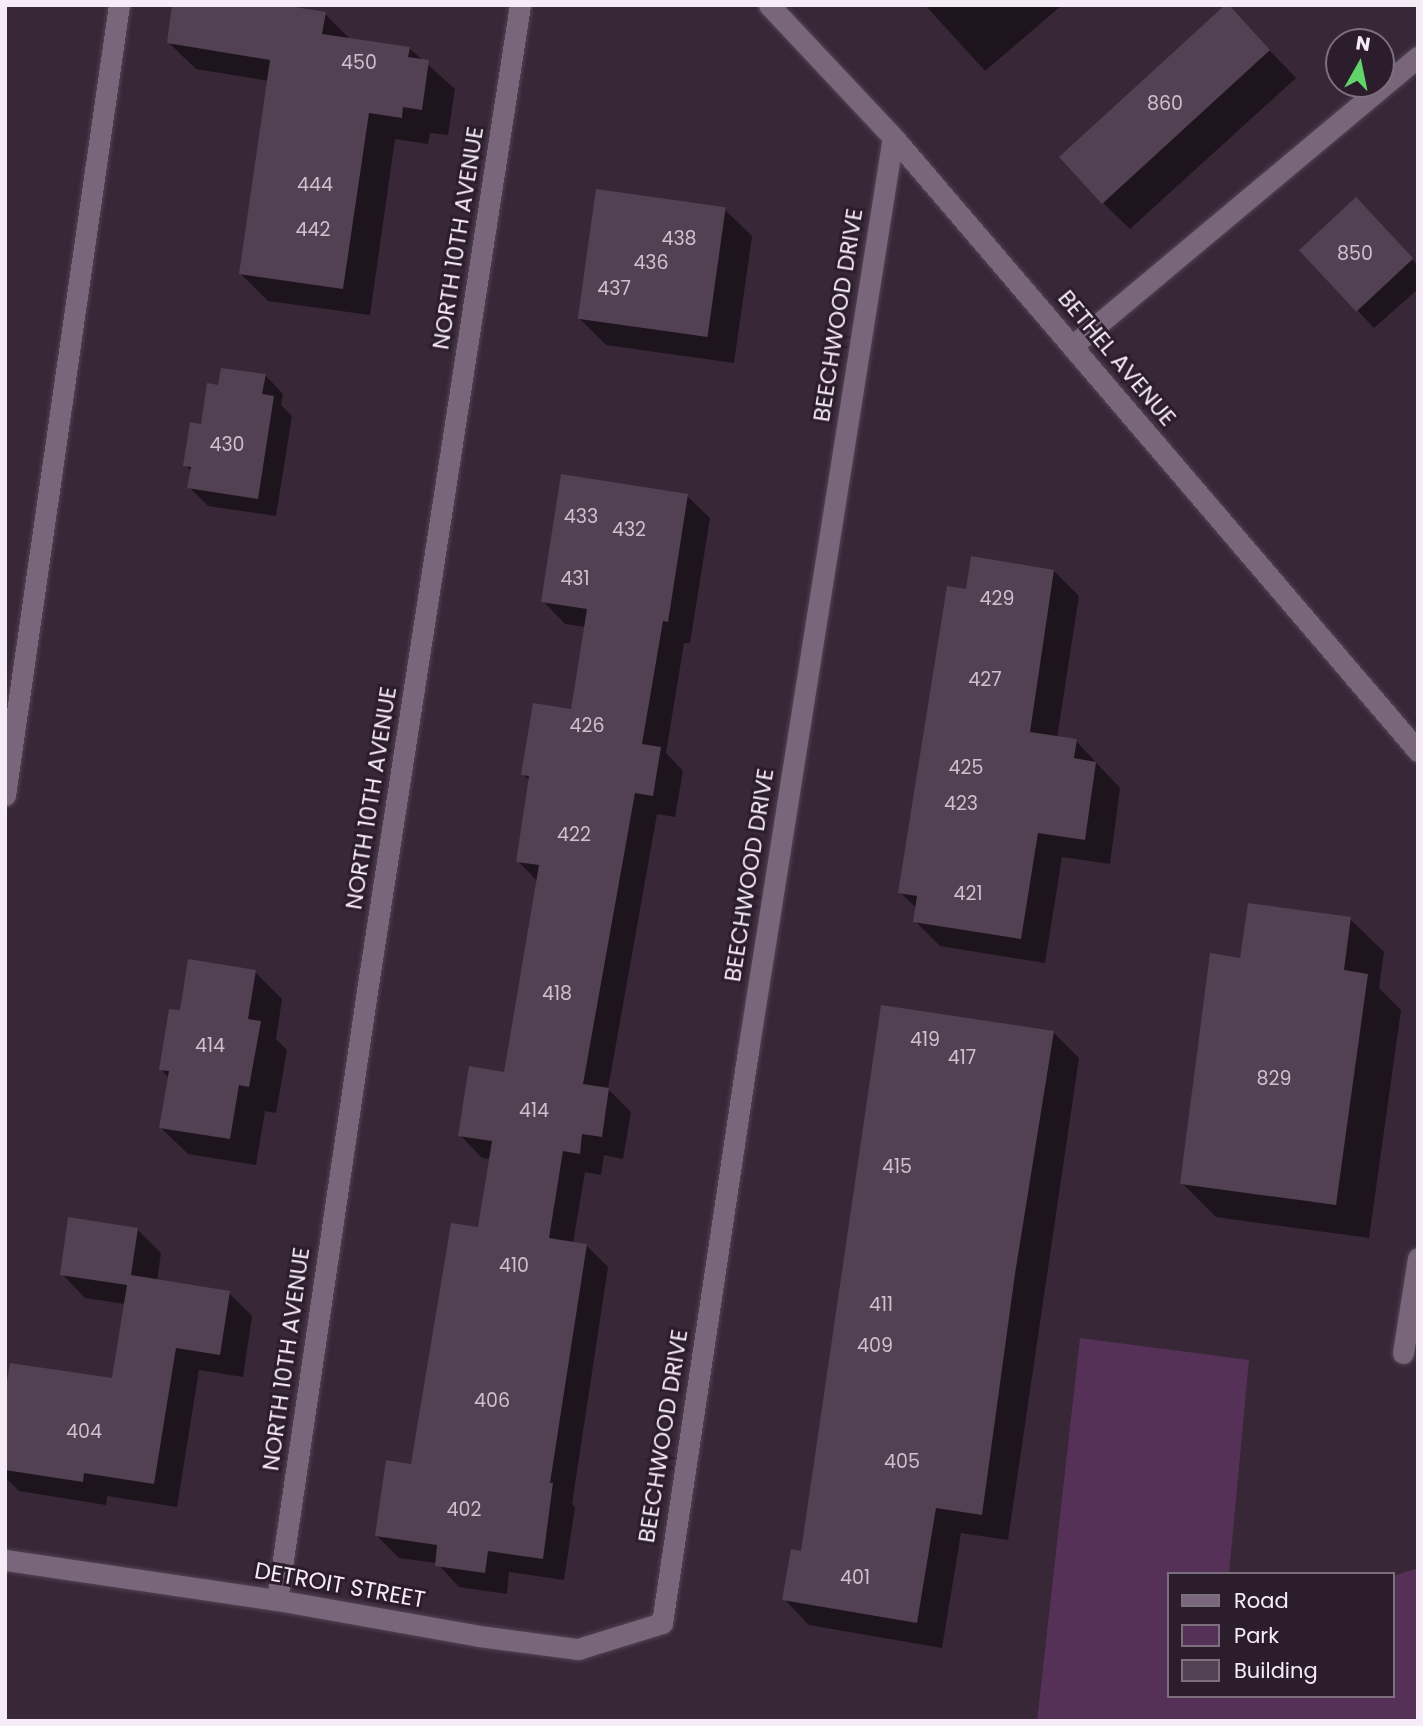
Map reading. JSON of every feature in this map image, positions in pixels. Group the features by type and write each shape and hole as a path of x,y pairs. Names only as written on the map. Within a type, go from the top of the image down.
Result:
{"street":[{"path":"5,795 119,5"},
{"name":"NORTH 10TH AVENUE","path":"277,1600 369,977 520,5"},
{"name":"BETHEL AVENUE","path":"769,5 893,137 1418,751"},
{"path":"1072,346 1418,57"},
{"name":"BEECHWOOD DRIVE","path":"662,1623 750,1037 893,137"},
{"path":"1403,1353 1418,1258"},
{"name":"DETROIT STREET","path":"5,1560 277,1600 479,1636 578,1649 662,1623"}],"green space":[{"path":"1080,1338 1249,1360 1229,1572 1168,1572 1168,1698 1395,1698 1395,1575 1418,1568 1418,1721 1037,1721"}],"building":[{"path":"172,5 282,5 326,12 322,34 410,47 408,57 429,60 422,110 403,107 402,118 369,113 343,289 239,274 270,60 167,43"},
{"path":"1225,5 1229,5 1270,50 1102,204 1059,157"},
{"path":"596,189 726,207 707,337 578,319"},
{"path":"1356,197 1413,258 1356,312 1299,250"},
{"path":"221,368 266,374 262,394 274,396 258,499 187,488 191,467 183,466 190,422 201,424 207,383 218,385"},
{"path":"561,474 688,494 668,622 663,621 642,744 661,747 653,796 635,793 583,1084 609,1088 602,1137 582,1134 580,1154 563,1151 549,1238 587,1244 550,1483 553,1483 543,1559 488,1551 485,1573 435,1566 437,1545 375,1536 386,1460 411,1464 451,1223 478,1227 492,1141 458,1136 469,1066 504,1072 539,865 516,862 529,776 521,775 533,703 571,709 587,609 541,602"},
{"path":"971,556 1054,570 1030,732 1077,739 1074,758 1096,762 1085,840 1038,833 1021,939 913,922 917,896 898,893 947,586 966,589"},
{"path":"1248,903 1351,917 1344,970 1368,974 1336,1205 1180,1184 1210,953 1240,958"},
{"path":"188,959 256,970 248,1019 261,1021 249,1087 239,1085 230,1139 159,1128 169,1071 159,1070 169,1009 180,1010"},
{"path":"881,1005 1054,1031 1015,1274 982,1515 936,1508 917,1623 782,1600 791,1549 801,1551"},
{"path":"68,1217 138,1228 131,1275 230,1291 220,1355 176,1348 154,1484 84,1473 83,1482 5,1470 5,1393 10,1363 112,1378 127,1285 60,1275"}]}
